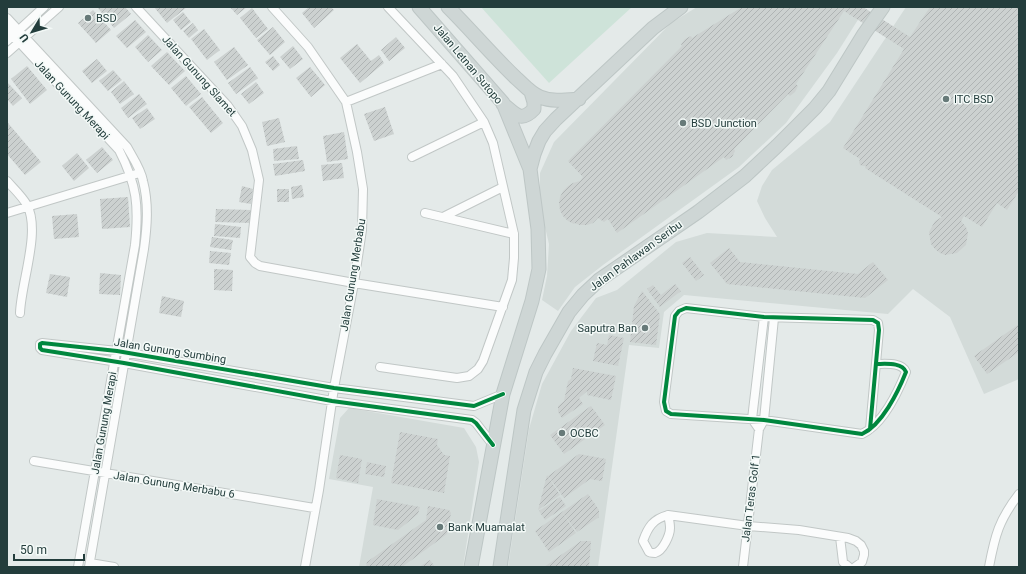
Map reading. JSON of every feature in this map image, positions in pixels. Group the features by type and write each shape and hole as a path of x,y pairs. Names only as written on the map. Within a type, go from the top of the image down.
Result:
{"main road":[{"name":"Jalan Letnan Sutopo","path":"419,7 503,103 530,169"},
{"name":"Jalan Letnan Sutopo","path":"448,7 500,63 531,92 539,97 547,99 579,99"},
{"path":"471,567 503,394 532,301 539,269 538,229 530,169 534,154 545,131 653,28 681,7"},
{"name":"Jalan Pahlawan Seribu","path":"500,567 524,410 536,372 569,312 583,295 599,280 698,212 745,176 777,146 815,108 829,90 864,34 883,7"},
{"path":"503,103 514,113 527,116 534,109 534,102 531,92"}],"street":[{"path":"13,36 44,7"},
{"path":"7,53 59,7"},
{"name":"Jalan Gunung Slamet","path":"136,7 228,106 242,126 252,150 259,180 250,257 255,264 354,283 503,307"},
{"name":"Jalan Gunung Merbabu","path":"272,7 308,47 346,102 357,152 363,189 362,230 354,283 334,388 319,490 314,508 305,567"},
{"path":"380,367 457,378 469,376 478,369 483,361 512,280 514,258 514,234 493,143 484,122 453,76 388,7"},
{"path":"7,18 13,36"},
{"path":"7,29 13,36"},
{"name":"Jalan Gunung Merapi","path":"13,36 23,40 127,147 136,162 143,180 148,222 89,565"},
{"name":"Jalan Gunung Merapi","path":"23,40 119,150 131,176 136,197 138,220 135,245 78,567"},
{"path":"346,102 442,64"},
{"path":"412,157 484,122"},
{"path":"7,213 140,172"},
{"path":"7,181 28,207 32,225 32,243 21,297 20,313"},
{"path":"443,217 503,187"},
{"path":"425,213 514,234"},
{"path":"870,429 879,327 875,321 774,318 686,308 679,311 675,316 664,402 666,410 671,414 764,420 862,434 870,429 882,416 893,399 906,372 904,368 899,365 876,364"},
{"path":"759,429 752,419 764,317"},
{"name":"Jalan Teras Golf 1","path":"743,567 759,429 764,420 774,318"},
{"name":"Jalan Gunung Sumbing","path":"493,444 472,420 332,401 124,363 42,350 40,348 40,344 117,351 334,388 476,406 503,394"},
{"name":"Jalan Gunung Merbabu 6","path":"34,461 314,508"},
{"path":"989,567 997,530 1009,506 1019,494"},
{"path":"668,515 670,527 669,536 658,551 655,553 649,552 645,547 643,540 647,529 659,517 668,515 748,526 799,530 856,541 864,551 864,559 861,564 855,567"},
{"path":"840,537 843,562 848,567"},
{"path":"89,565 114,567"}],"shaded area":[{"name":"BSD Junction","path":"697,7 866,7 837,53 786,123 739,167 603,265 575,287 558,311 542,300 547,276 549,244 540,206 540,173 554,142 671,23"},
{"path":"906,7 1019,7 1019,379 984,394 950,317 913,289 888,314 684,295 664,312 659,348 629,345 598,567 508,567 529,429 542,384 571,331 596,298 617,290 676,242 707,233 777,237 765,218 757,201 762,186 772,170 830,122"},
{"path":"349,408 464,428 476,447 479,462 463,567 359,567 373,487 329,479 340,418"}],"green space":[{"path":"481,7 632,7 549,83"}],"building":[{"path":"97,7 125,7 131,14 114,28"},
{"path":"154,7 187,7 167,23"},
{"path":"230,7 247,7 237,15"},
{"path":"309,7 331,7 334,10 314,28 302,13"},
{"path":"742,7 863,7 910,37 930,7 1019,7 1019,191 1007,210 997,203 982,227 964,216 961,221 966,227 968,233 966,245 957,253 945,255 940,253 931,244 929,232 935,221 942,217 865,168 866,166 860,165 860,159 843,148 904,49 844,11 796,84 798,86 795,92 790,96 788,94 734,149 735,151 732,157 726,160 724,157 617,233 608,219 604,222 598,218 593,223 587,225 574,224 568,221 560,210 560,197 568,186 580,181 583,177 568,161 682,46 681,44 685,39 691,36 692,38"},
{"path":"252,8 268,29 256,38 240,18"},
{"path":"93,10 111,30 96,43 78,23"},
{"path":"183,12 191,22 181,30 173,20"},
{"path":"135,20 146,32 127,48 116,36"},
{"path":"193,23 198,30 189,38 183,31"},
{"path":"273,27 285,42 270,55 257,40"},
{"path":"204,29 220,50 207,60 191,39"},
{"path":"148,35 162,50 148,62 135,47"},
{"path":"396,37 405,48 389,61 381,50"},
{"path":"357,44 371,61 379,55 384,63 360,83 340,58"},
{"path":"293,46 303,59 290,69 280,57"},
{"path":"234,47 248,65 227,80 214,62"},
{"path":"167,52 185,71 169,85 151,66"},
{"path":"273,56 280,65 273,71 265,62"},
{"path":"97,59 107,71 92,83 82,71"},
{"path":"27,66 47,90 30,104 11,79"},
{"path":"250,67 258,78 236,94 228,83"},
{"path":"310,67 325,85 311,97 296,78"},
{"path":"113,70 122,80 108,91 99,81"},
{"path":"186,76 201,94 186,106 171,88"},
{"path":"124,81 134,94 120,104 111,92"},
{"path":"7,82 22,98 13,106 7,99"},
{"path":"256,82 264,93 249,104 241,94"},
{"path":"139,94 147,104 128,118 121,108"},
{"path":"202,97 223,123 211,133 189,107"},
{"path":"385,107 394,134 374,141 364,114"},
{"path":"147,108 155,119 140,129 132,118"},
{"path":"279,118 285,142 267,146 262,122"},
{"path":"8,123 41,162 25,175 7,154"},
{"path":"344,132 348,159 327,162 323,136"},
{"path":"297,146 299,159 274,161 273,149"},
{"path":"102,147 113,160 97,173 86,160"},
{"path":"77,153 89,168 74,181 62,166"},
{"path":"303,160 305,171 275,176 273,164"},
{"path":"342,163 344,178 323,181 321,165"},
{"path":"302,185 304,197 292,199 291,187"},
{"path":"242,186 253,189 251,204 239,202"},
{"path":"277,189 289,189 289,202 277,202"},
{"path":"128,197 130,227 102,229 100,199"},
{"path":"216,209 251,210 251,223 215,222"},
{"path":"77,214 79,237 54,239 52,216"},
{"path":"215,224 241,227 240,238 214,236"},
{"path":"212,237 233,240 231,250 210,247"},
{"path":"729,248 740,262 858,274 873,262 888,280 865,298 727,284 710,263"},
{"path":"210,251 231,253 229,265 209,263"},
{"path":"690,257 704,275 696,281 682,263"},
{"path":"214,269 233,270 232,291 214,290"},
{"path":"100,273 121,275 120,295 99,294"},
{"path":"50,274 70,277 67,297 46,293"},
{"path":"675,284 681,291 660,307 647,289 653,285 661,295"},
{"name":"Saputra Ban","path":"642,291 660,314 656,345 630,342 634,306"},
{"path":"162,296 184,301 181,317 159,313"},
{"path":"1019,324 1019,352 987,374 974,356"},
{"path":"609,335 624,338 618,366 593,361 597,343 607,345"},
{"path":"573,368 616,376 611,400 587,395 587,391 579,398 583,404 562,418 558,412 558,406 564,401 568,381 571,379"},
{"path":"591,406 605,425 564,454 550,435"},
{"path":"400,432 438,439 437,445 444,455 450,456 444,493 391,483"},
{"path":"579,454 606,459 602,481 590,479 564,498 548,476"},
{"path":"340,455 362,459 358,483 336,478"},
{"path":"367,462 386,466 384,477 365,474"},
{"path":"547,475 560,495 538,510"},
{"path":"588,494 599,510 599,517 577,532 562,512"},
{"path":"560,497 566,506 545,520 539,511"},
{"path":"377,499 420,507 418,514 398,530 373,525"},
{"path":"428,506 449,510 451,513 447,534 402,567 366,567 367,562 426,520"},
{"path":"562,512 576,533 549,552 535,531"},
{"path":"581,541 591,541 589,567 544,567"},
{"path":"430,560 435,567 419,567"}],"cycle path":[{"path":"870,429 879,330 878,323 873,320 764,317 686,308 679,311 675,316 664,402 666,411 671,414 764,420 862,434 869,430 876,423 883,416 899,389 906,372 897,365 876,364"},
{"path":"493,445 472,420 332,401 124,363 42,350 40,348 40,344 117,351 334,388 474,406 503,394"}],"place":[{"name":"BSD","path":"88,18"},
{"name":"ITC BSD","path":"946,99"},
{"name":"BSD Junction","path":"683,123"},
{"name":"Saputra Ban","path":"645,328"},
{"name":"OCBC","path":"562,433"},
{"name":"Bank Muamalat","path":"440,527"}]}
